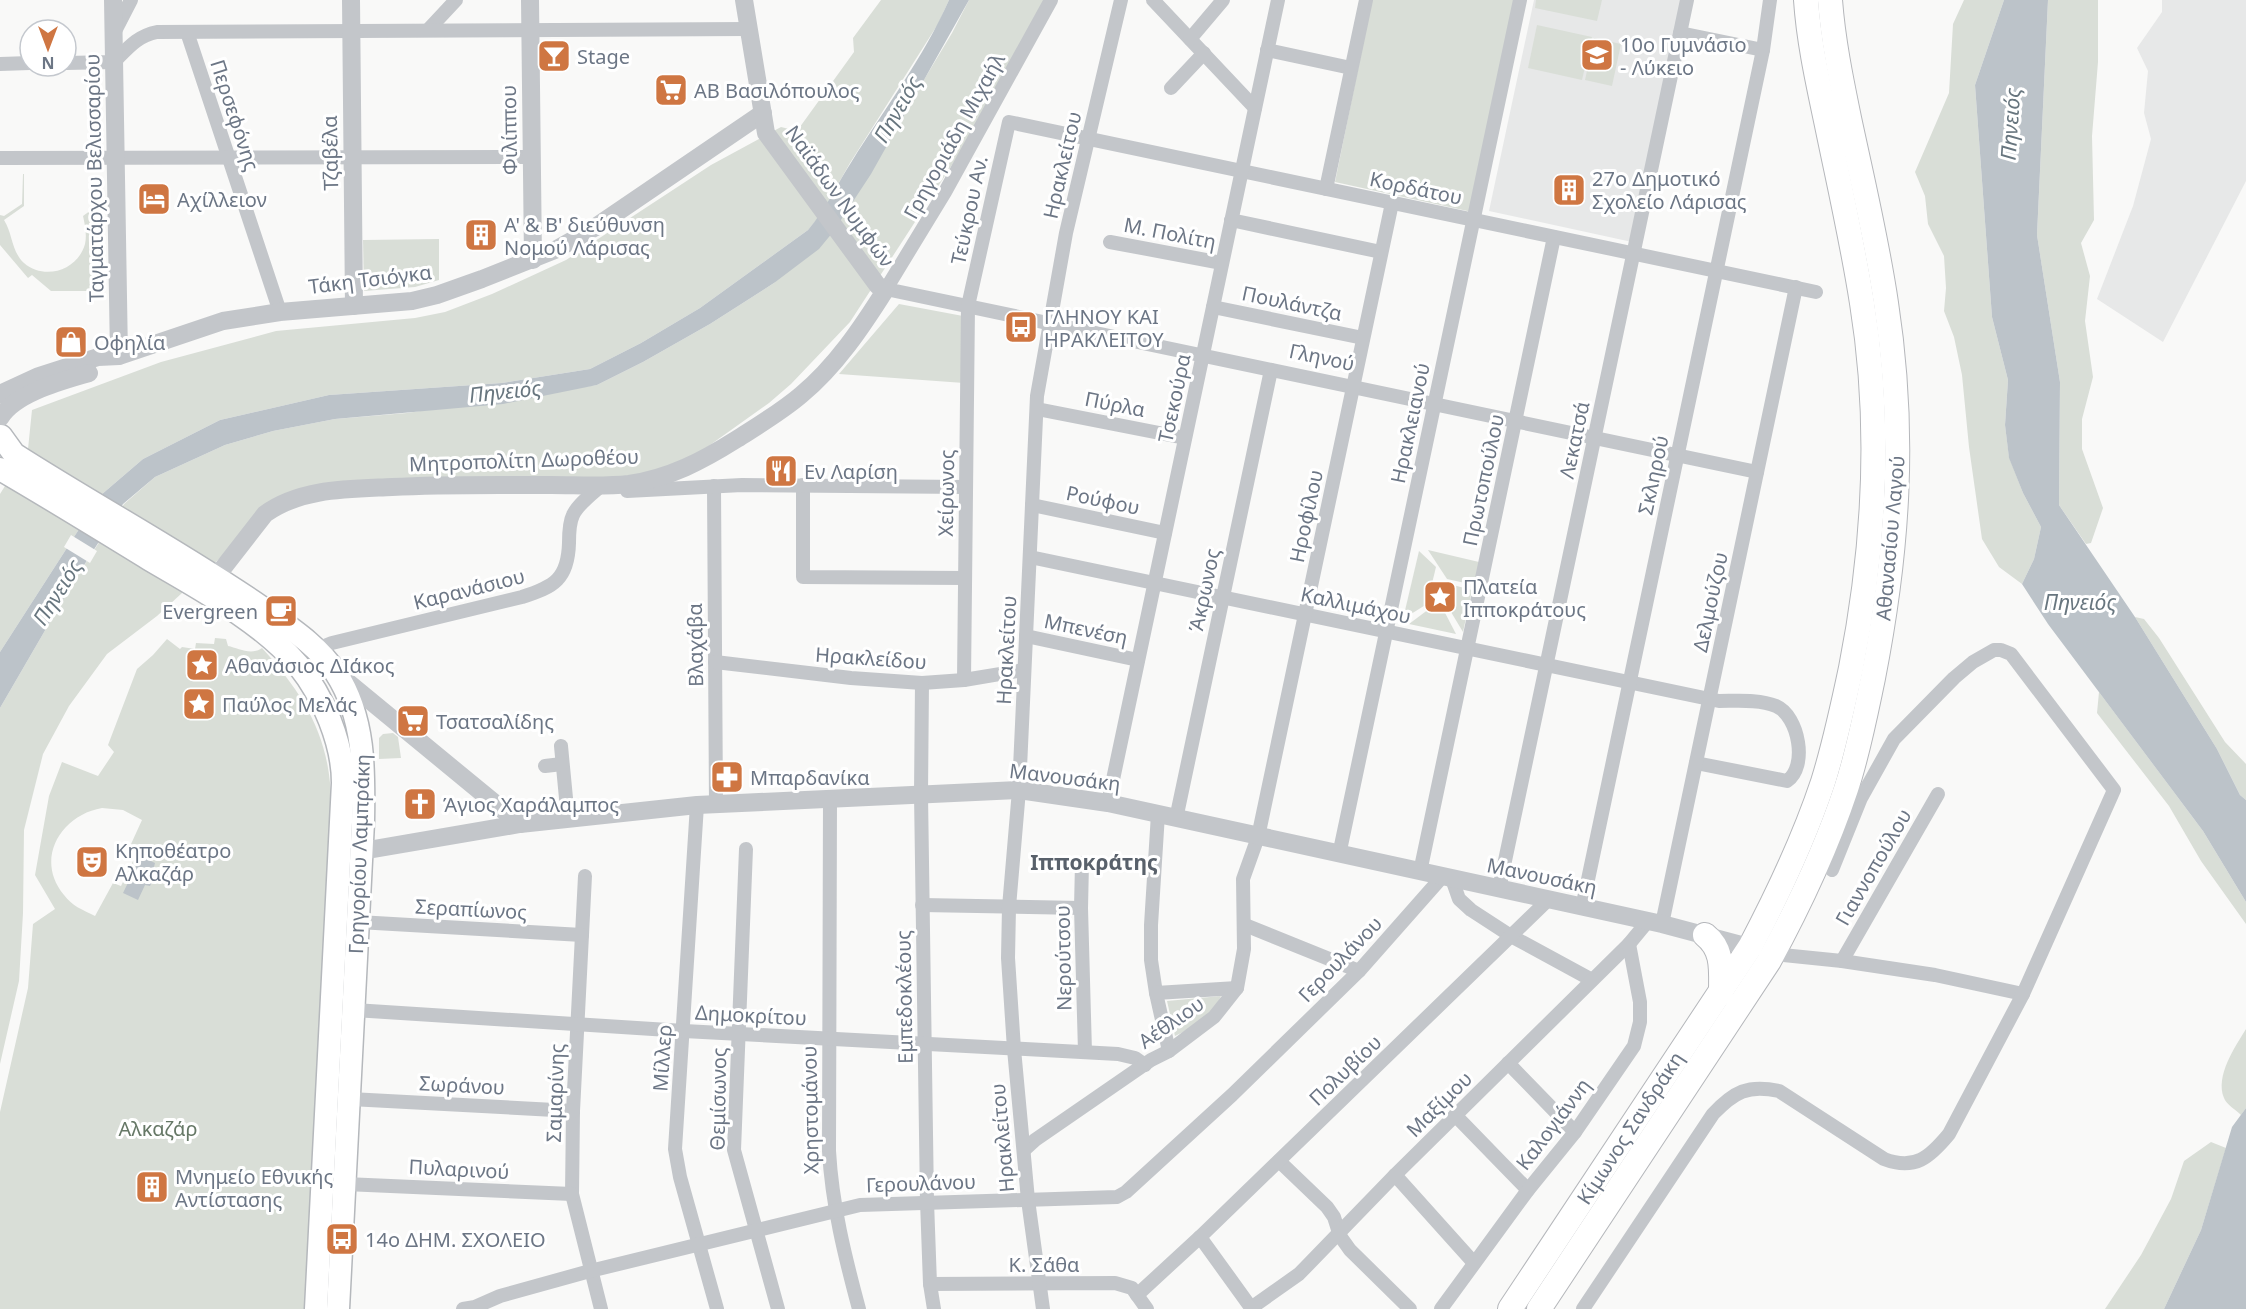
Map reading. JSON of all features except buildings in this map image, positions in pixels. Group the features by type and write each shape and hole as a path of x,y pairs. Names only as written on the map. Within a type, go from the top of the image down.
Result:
{"highway":[{"name":"Αθανασίου Λαγού","path":"1761,950 1772,907 1823,783 1839,729 1866,585 1874,498 1875,454 1870,356 1845,212 1814,57 1806,0"},
{"name":"Αθανασίου Λαγού","path":"1761,950 1793,916 1821,854 1846,789 1862,735 1883,630 1898,500 1899,455 1893,354 1882,277 1837,52 1830,0"},
{"path":"1705,935 1717,948 1721,958 1721,993"},
{"name":"Κίμωνος Σανδράκη","path":"1510,1309 1688,1040 1721,993 1761,950"},
{"name":"Κίμωνος Σανδράκη","path":"1539,1309 1761,950"}],"main road":[{"path":"0,429 0,441"},
{"name":"Γρηγορίου Λαμπράκη","path":"1,436 10,451 9,467 206,582 278,619 315,650 336,673 354,713 363,752 362,851 338,1309"},
{"name":"Γρηγορίου Λαμπράκη","path":"206,582 251,624 283,649 299,667 332,726 342,761 344,783 316,1309"}],"street":[{"name":"Ταγματάρχου Βελισσαρίου","path":"113,0 119,356"},
{"path":"114,34 131,0"},
{"name":"Τζαβέλα","path":"351,0 354,306"},
{"path":"428,30 456,0"},
{"name":"Φιλίππου","path":"530,0 532,260"},
{"path":"744,0 763,112"},
{"name":"Γρηγοριάδη Μιχαήλ","path":"882,288 945,192 1050,0"},
{"name":"Ηρακλείτου","path":"1043,1309 1028,1200 1008,958 1009,907 1019,790 1037,396 1066,233 1121,0"},
{"path":"1153,0 1255,108"},
{"path":"1190,39 1223,0"},
{"name":"Τσεκούρα","path":"1108,803 1278,0"},
{"path":"1326,189 1366,0"},
{"name":"Ηρακλειανού","path":"1339,855 1520,0"},
{"name":"Λεκατσά","path":"1499,889 1687,0"},
{"path":"1680,33 1763,50 1770,0"},
{"path":"78,63 114,62 137,38 157,32 748,29"},
{"name":"Περσεφόνης","path":"187,32 280,312"},
{"path":"1267,50 1351,68"},
{"name":"Σκληρού","path":"1582,908 1763,50"},
{"path":"1171,88 1203,53"},
{"path":"0,64 18,63"},
{"name":"Ναϊάδων Νυμφών","path":"763,112 766,133 882,288"},
{"name":"Τάκη Τσιόγκα","path":"0,394 39,376 98,357 119,356 224,321 280,312 399,303 437,295 532,260 594,228 763,112"},
{"name":"Κορδάτου","path":"1009,122 1816,292"},
{"name":"Τεύκρου Αν.","path":"968,306 1009,122"},
{"path":"0,158 531,157"},
{"name":"Ηροφίλου","path":"1258,837 1392,203"},
{"path":"1231,220 1381,252"},
{"name":"Πρωτοπούλου","path":"1420,872 1554,237"},
{"name":"Μ. Πολίτη","path":"1110,242 1222,263"},
{"name":"Δελμούζου","path":"1655,923 1696,763 1796,287"},
{"name":"Γληνού","path":"882,288 1757,472"},
{"name":"Μητροπολίτη Δωροθέου","path":"599,489 645,481 685,470 768,420 819,379 856,335 882,288"},
{"name":"Χείρωνος","path":"964,680 968,306"},
{"name":"Πουλάντζα","path":"1213,307 1363,338"},
{"name":"Τάκη Τσιόγκα","path":"0,418 8,408 23,397 99,370 119,356"},
{"name":"Άκρωνος","path":"1169,1051 1151,960 1151,925 1167,817 1223,597 1271,370"},
{"name":"Πύρλα","path":"1037,409 1185,438"},
{"path":"803,485 803,577 965,578"},
{"name":"Μητροπολίτη Δωροθέου","path":"206,582 265,514 276,506 297,497 346,489 417,486 599,489 803,485 966,487"},
{"name":"Βλαχάβα","path":"714,486 716,805"},
{"name":"Καρανάσιου","path":"315,650 332,643 522,597 545,589 557,581 565,571 573,516 599,489"},
{"name":"Ρούφου","path":"1032,505 1165,532"},
{"name":"Καλλιμάχου","path":"1030,556 1709,699 1776,706 1790,718 1795,729 1799,747 1798,761 1787,781 1696,763"},
{"name":"Μπενέση","path":"1026,636 1138,660"},
{"path":"1583,1309 1713,1114 1728,1098 1760,1087 1779,1091 1884,1159 1898,1164 1918,1161 1935,1152 1949,1134 2023,994 2114,790 2010,653 1994,650 1973,662 1954,678 1894,739 1861,798 1832,870"},
{"name":"Ηρακλείδου","path":"715,662 851,678 922,683 964,680 1024,670"},
{"path":"336,673 520,824"},
{"name":"Εμπεδοκλέους","path":"922,683 922,905 927,1201 930,1284 934,1309"},
{"path":"561,746 568,819"},
{"path":"546,766 562,764"},
{"name":"Μανουσάκη","path":"339,847 362,851 520,824 697,805 1019,790 1108,803 1655,923 1761,950"},
{"name":"Γιαννοπούλου","path":"1842,961 1938,794"},
{"name":"Χρηστομάνου","path":"830,798 829,1151 836,1210 859,1309"},
{"name":"Μίλλερ","path":"697,805 675,1149 680,1177 717,1309"},
{"name":"Αέθλιου","path":"1024,1150 1035,1140 1169,1051 1219,1012 1237,988 1244,956 1243,879 1258,837"},
{"name":"Θεμίσωνος","path":"746,849 734,1150 778,1309"},
{"name":"Νερούτσου","path":"1082,863 1085,1052"},
{"name":"Σαμαρίνης","path":"585,876 573,1111 572,1194 601,1309"},
{"path":"1447,878 1464,905 1511,936 1592,980"},
{"name":"Γερουλάνου","path":"463,1309 475,1307 500,1296 590,1271 860,1205 927,1201 1108,1198 1126,1192 1232,1095 1359,971 1447,878"},
{"name":"Πολυβίου","path":"1137,1295 1168,1268 1549,900"},
{"path":"922,905 1081,908"},
{"name":"Σεραπίωνος","path":"358,922 582,936"},
{"name":"Μαξίμου","path":"1252,1309 1299,1274 1455,1115 1629,944 1655,923"},
{"path":"1245,925 1359,971"},
{"name":"Καλογιάννη","path":"1441,1309 1528,1190 1575,1132 1634,1046 1640,1022 1640,1002 1629,944"},
{"path":"1761,950 1935,975 2023,994"},
{"path":"1156,993 1237,988"},
{"name":"Δημοκρίτου","path":"354,1010 684,1031 1085,1052 1125,1055 1136,1058 1145,1065"},
{"path":"1508,1063 1575,1132"},
{"name":"Σωράνου","path":"350,1099 573,1111"},
{"path":"1455,1115 1528,1190"},
{"path":"1279,1161 1324,1203 1334,1217 1338,1233 1350,1250 1410,1309"},
{"path":"1395,1175 1474,1263"},
{"name":"Πυλαρινού","path":"345,1184 572,1194"},
{"path":"1200,1237 1252,1309"},
{"name":"Κ. Σάθα","path":"930,1284 1115,1283 1125,1285 1137,1295 1147,1309"},
{"path":"500,1296 507,1309"}],"shaded area":[{"path":"1534,0 1684,0 1632,242 1489,211"},
{"path":"2162,0 2246,0 2246,181 2163,342 2097,299 2133,206 2151,139 2144,113 2148,71 2137,48 2162,12"}],"green space":[{"path":"881,0 949,0 938,24 850,163 820,216 808,230 700,308 641,343 590,369 502,383 329,395 220,420 143,459 101,495 0,652 0,494 28,449 32,410 161,362 276,331 415,318 445,312 492,294 566,260 711,165 781,127 797,131 854,52 853,38"},
{"path":"969,0 1044,0 963,148 850,322 791,384 769,403 696,455 658,471 625,477 310,487 219,559 157,616 107,654 69,706 43,754 24,830 19,981 0,1064 0,708 72,584 124,504 155,477 225,445 273,431 335,419 407,413 597,385 710,324 774,283 904,113"},
{"path":"1372,0 1516,0 1472,212 1335,182"},
{"path":"1536,0 1602,0 1597,21 1535,8"},
{"path":"1964,0 2004,0 1975,85 1992,317 2008,380 2005,425 2009,457 2023,493 2041,527 2034,559 2022,584 1999,567 1982,539 1962,375 1954,337 1944,311 1946,288 1944,256 1928,224 1925,196 1915,172 1949,93 1953,24"},
{"path":"2048,0 2098,0 2098,62 2092,136 2094,220 2081,243 2090,276 2085,321 2093,377 2082,419 2082,449 2103,508 2091,543 2086,544 2059,505 2060,382 2037,235"},
{"path":"1537,25 1592,37 1582,80 1528,68"},
{"path":"1594,38 1621,44 1612,86 1585,80"},
{"path":"23,174 24,206 4,220 14,248 24,263 32,268 51,272 68,266 75,260 85,244 83,216 102,202 101,291 51,291 32,275 28,278 0,245 0,215 4,216 22,204"},
{"path":"439,239 439,280 415,287 364,291 363,240"},
{"path":"899,304 963,316 964,383 839,374"},
{"path":"1428,550 1479,562 1474,585 1447,579"},
{"path":"1419,551 1436,567 1427,604 1403,619"},
{"path":"1453,585 1472,590 1463,632 1448,607"},
{"path":"1433,606 1442,607 1456,634 1409,624"},
{"path":"2135,617 2144,619 2159,638 2225,742 2246,764 2246,800 2240,795 2217,749"},
{"name":"Αλκαζάρ","path":"215,638 226,639 228,646 245,651 262,648 304,703 314,722 327,762 331,809 306,1309 0,1309 0,1112 28,988 33,924 55,909 35,875 49,796 62,762 98,776 114,752 108,745 137,669 167,639 180,649 182,647 195,649 196,643 214,644","holes":["102,808 123,810 142,820 126,855 134,859 121,886 113,883 95,916 74,905 64,895 55,881 52,853 64,829 75,819 87,812"]},
{"path":"2099,692 2203,831 2246,902 2246,924 2201,861 2169,806 2097,713"},
{"path":"393,733 398,737 401,758 379,759 379,738 383,734"},
{"path":"1221,996 1214,1008 1202,1019 1175,1036 1167,1001"},
{"path":"2246,1029 2246,1108 2241,1115 2225,1100 2222,1080 2228,1062"},
{"path":"2211,1142 2226,1148 2201,1230 2164,1309 2105,1309 2141,1255 2171,1199 2184,1161"}],"water":[{"name":"Πηνειός","path":"949,0 969,0 871,174 833,232 819,249 774,283 710,324 597,385 503,404 335,419 273,431 225,445 155,477 123,504 72,584 0,708 0,652 101,495 143,459 220,420 329,395 502,383 590,369 641,343 700,308 808,230 916,62"},
{"name":"Πηνειός","path":"2004,0 2048,0 2037,235 2060,382 2059,505 2135,617 2217,749 2240,795 2246,800 2246,902 2203,831 2048,624 2022,584 2034,559 2041,527 2023,493 2009,458 2005,425 2008,380 1992,317 1975,85"},
{"path":"141,856 155,863 154,867 158,869 150,886 145,885 138,900 123,893"},
{"path":"2246,1108 2246,1309 2164,1309 2201,1230 2232,1127"}],"pier":[{"path":"71,535 97,551 90,563 64,547"}],"place":[{"name":"10ο Γυμνάσιο - Λύκειο","path":"1597,55"},
{"name":"Stage","path":"554,56"},
{"name":"ΑΒ Βασιλόπουλος","path":"671,90"},
{"name":"27ο Δημοτικό Σχολείο Λάρισας","path":"1569,190"},
{"name":"Αχίλλειον","path":"154,199"},
{"name":"Α' & Β' διεύθυνση Νομού Λάρισας","path":"481,235"},
{"name":"ΓΛΗΝΟΥ ΚΑΙ ΗΡΑΚΛΕΙΤΟΥ","path":"1021,327"},
{"name":"Οφηλία","path":"71,342"},
{"name":"Εν Λαρίση","path":"781,471"},
{"name":"Πλατεία Ιπποκράτους","path":"1440,597"},
{"name":"Evergreen","path":"281,611"},
{"name":"Αθανάσιος ΔΙάκος","path":"202,665"},
{"name":"Παύλος Μελάς","path":"199,704"},
{"name":"Τσατσαλίδης","path":"413,721"},
{"name":"Μπαρδανίκα","path":"727,777"},
{"name":"Άγιος Χαράλαμπος","path":"420,804"},
{"name":"Κηποθέατρο Αλκαζάρ","path":"92,862"},
{"name":"Μνημείο Εθνικής Αντίστασης","path":"152,1187"},
{"name":"14ο ΔΗΜ. ΣΧΟΛΕΙΟ","path":"342,1239"}],"district":[{"name":"Ιπποκράτης","path":"1094,862"}]}
